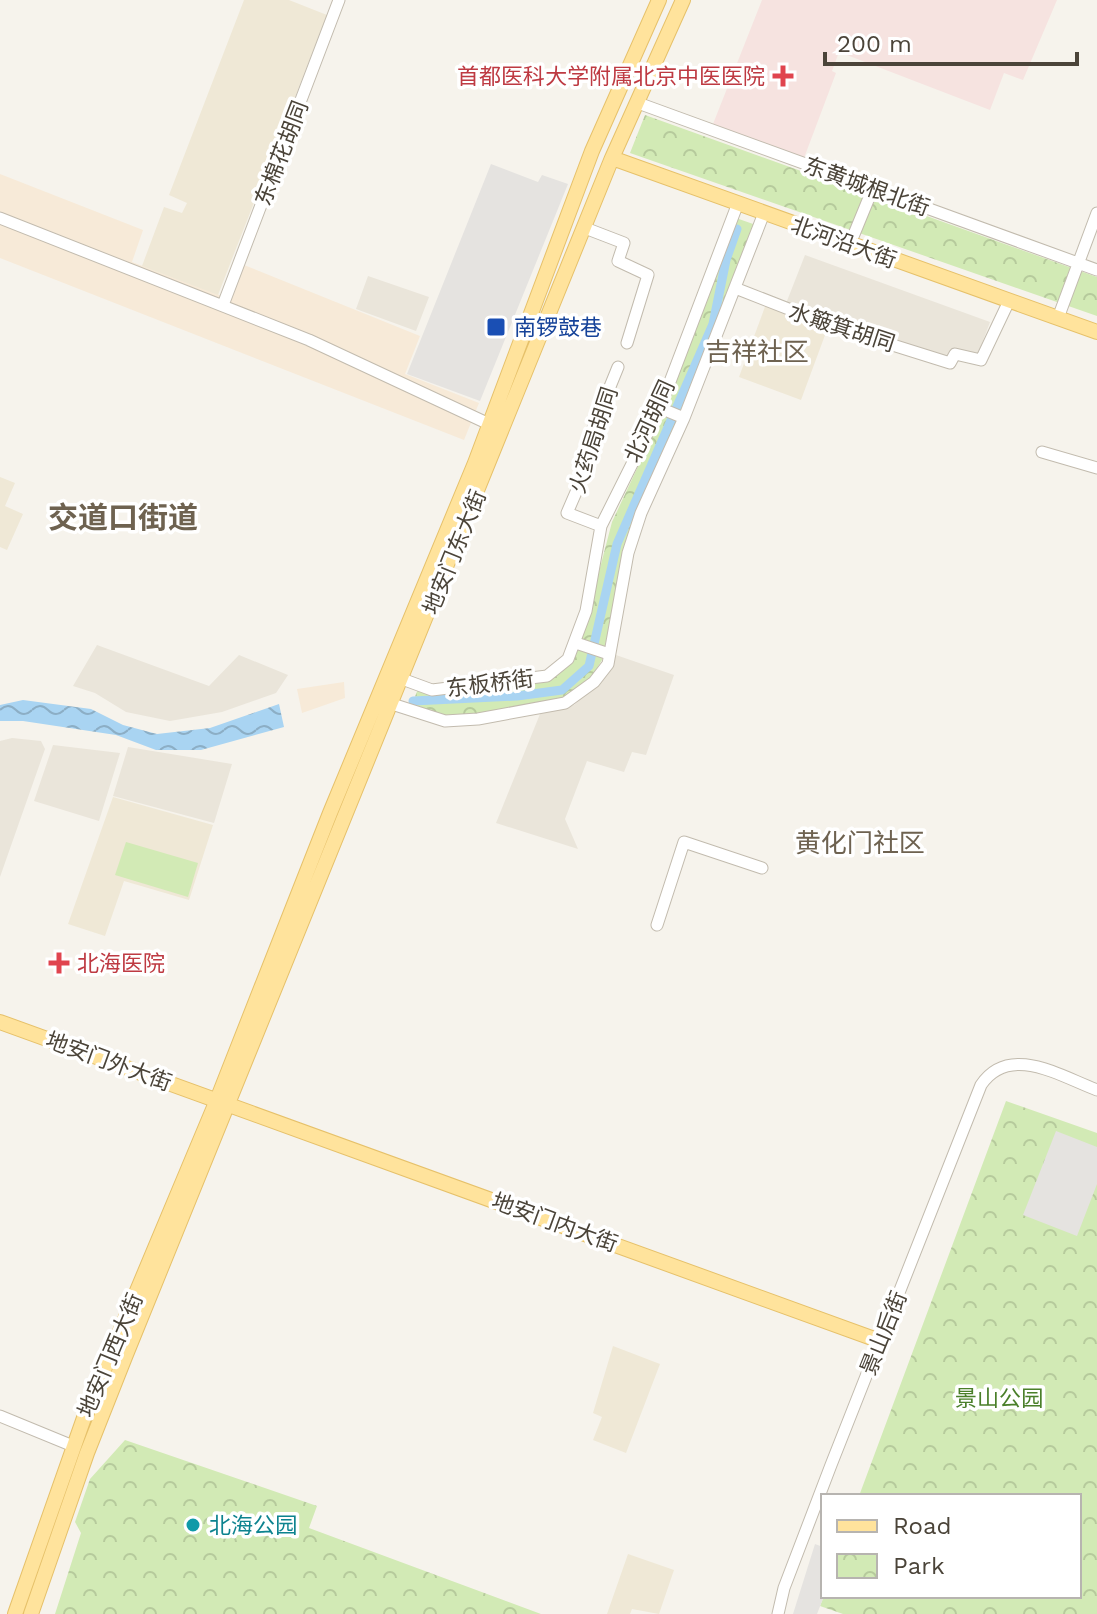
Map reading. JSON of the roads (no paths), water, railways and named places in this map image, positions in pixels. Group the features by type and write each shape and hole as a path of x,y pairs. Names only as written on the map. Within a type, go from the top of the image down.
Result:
{"main road":[{"name":"地安门东大街","path":"224,1103 592,151 659,0"},
{"name":"地安门东大街","path":"224,1103 392,704 612,158 683,0"},
{"name":"北河沿大街","path":"612,158 1097,332"},
{"name":"地安门外大街","path":"0,1022 224,1103"},
{"name":"地安门内大街","path":"224,1103 880,1341"},
{"name":"地安门西大街","path":"15,1614 73,1446 224,1103"},
{"name":"地安门西大街","path":"31,1614 93,1439 224,1103"}],"street":[{"name":"东棉花胡同","path":"223,305 339,0"},
{"name":"东黄城根北街","path":"638,103 1097,270"},
{"name":"北河沿大街","path":"592,151 612,158"},
{"path":"850,244 873,188"},
{"name":"北河胡同","path":"576,643 586,611 601,526 660,408 738,203"},
{"path":"392,704 445,721 536,711 565,703 594,682 608,664 628,553 641,513 684,418 764,213"},
{"path":"1058,318 1097,213"},
{"path":"0,218 309,340 489,424"},
{"path":"585,228 624,243 618,261 648,275 627,343"},
{"name":"水簸箕胡同","path":"735,288 832,326 950,363 955,354 981,360 1009,301"},
{"name":"火药局胡同","path":"601,526 567,513 583,476 587,443 618,367"},
{"path":"660,408 684,418"},
{"path":"1042,452 1097,468"},
{"path":"576,643 609,654"},
{"name":"东板桥街","path":"402,679 432,690 547,676 568,659 576,643"},
{"path":"657,925 684,842 762,868"},
{"name":"景山后街","path":"778,1614 784,1588 975,1097 993,1069 1006,1063 1032,1066 1097,1090"},
{"path":"0,1416 73,1446"}],"water":[{"path":"23,700 91,709 123,725 157,734 210,728 279,704 284,727 201,750 156,750 116,735 23,721 0,721 0,705"}],"waterway":[{"path":"413,701 517,696 562,690 589,666 617,544 713,324 726,260 737,229"}],"place":[{"name":"首都医科大学附属北京中医医院","path":"783,76"},
{"name":"南锣鼓巷","path":"496,327"},
{"name":"北海医院","path":"59,963"},
{"name":"北海公园","path":"193,1525"}],"district":[{"name":"吉祥社区","path":"757,352"},
{"name":"交道口街道","path":"123,518"},
{"name":"黄化门社区","path":"860,843"}],"park label":[{"name":"景山公园","path":"999,1398"}]}
